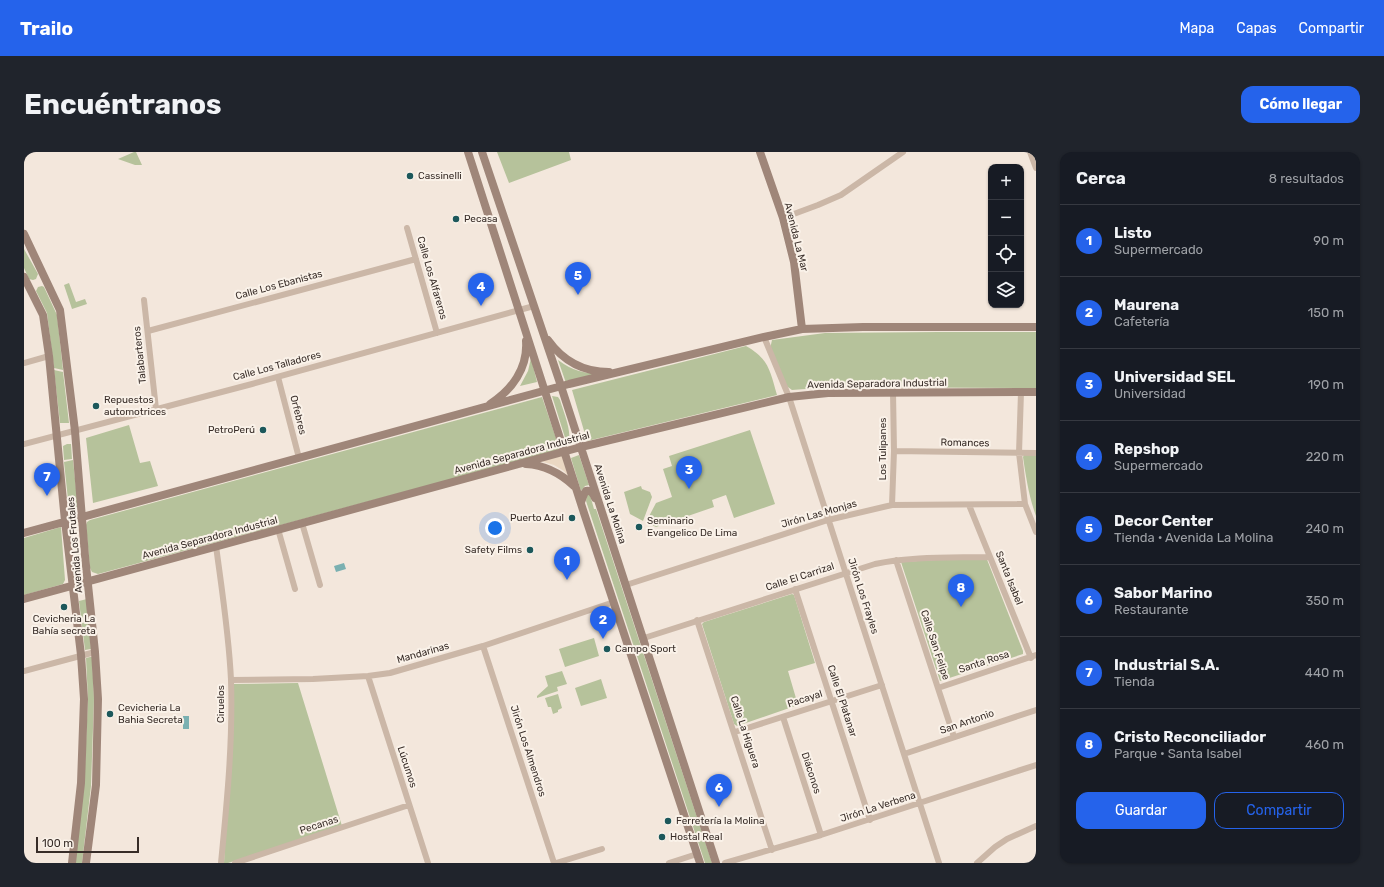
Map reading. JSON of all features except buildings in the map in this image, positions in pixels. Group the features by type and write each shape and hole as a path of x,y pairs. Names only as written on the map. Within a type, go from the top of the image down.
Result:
{"main road":[{"path":"468,152 525,332 700,863"},
{"name":"Avenida La Molina","path":"482,152 644,638 716,863"},
{"name":"Avenida La Mar","path":"760,152 783,218 794,262 802,329"},
{"path":"487,213 501,208"},
{"name":"Avenida Los Frutales","path":"24,234 60,310 75,430 98,699 96,785 86,863"},
{"name":"Avenida Los Frutales","path":"24,277 43,315 58,435 65,521 81,655 84,699 81,783 72,863"},
{"path":"24,533 545,391 802,329 863,327 1036,327"},
{"path":"542,329 555,350 573,364 595,371 622,372"},
{"path":"474,411 501,396 512,385 519,374 524,361 526,346 525,332"},
{"name":"Avenida Separadora Industrial","path":"24,599 564,451 789,397 828,393 1036,392"},
{"path":"521,464 534,464 546,467 557,472 576,488"},
{"path":"581,502 584,493 586,491 590,491 594,495 602,511"}],"street":[{"path":"783,218 841,195 903,152"},
{"path":"1030,152 1036,168"},
{"name":"Calle Los Alfareros","path":"407,228 437,333"},
{"name":"Calle Los Ebanistas","path":"148,331 416,259"},
{"name":"Talabarteros","path":"144,300 156,409"},
{"name":"Calle Los Talladores","path":"24,444 278,377 534,306"},
{"name":"Jirón Los Frayles","path":"764,337 789,397 939,863"},
{"path":"24,363 49,356"},
{"name":"Orfebres","path":"278,377 299,458"},
{"name":"Los Tulipanes","path":"892,505 894,452 893,392"},
{"path":"1021,392 1018,454 1025,504 1036,532"},
{"name":"Romances","path":"894,452 1036,453"},
{"name":"Jirón Las Monjas","path":"626,585 828,520 892,505 1025,504"},
{"name":"Santa Isabel","path":"969,505 1033,656"},
{"path":"302,523 320,585"},
{"path":"278,529 295,589"},
{"name":"Ciruelos","path":"216,546 227,630 231,680 231,744 228,797 221,863"},
{"name":"Calle El Carrizal","path":"644,638 845,572 875,564 916,558 990,557"},
{"name":"Calle San Felipe","path":"896,560 954,737"},
{"name":"Calle El Platanar","path":"795,589 870,820"},
{"name":"Mandarinas","path":"231,680 313,679 368,676 390,673 483,646 614,602"},
{"name":"Calle La Higuera","path":"698,620 772,850"},
{"name":"Jirón Los Almendros","path":"483,646 555,863"},
{"path":"24,671 95,652"},
{"name":"Santa Rosa","path":"938,688 1033,656"},
{"name":"Lúcumos","path":"368,676 428,863"},
{"name":"Pacayal","path":"735,732 882,685"},
{"name":"San Antonio","path":"904,754 1036,710"},
{"name":"Diáconos","path":"783,717 821,835"},
{"name":"Jirón La Verbena","path":"725,863 870,820 1036,765"},
{"name":"Pecanas","path":"235,863 409,805"},
{"path":"977,863 995,847 1007,839 1036,826"},
{"path":"555,863 602,849"},
{"path":"669,863 697,854"}],"green space":[{"path":"136,152 142,165 135,165 118,159"},
{"path":"497,152 569,152 571,160 509,183"},
{"path":"24,249 38,274 36,279 29,279 24,268"},
{"path":"69,283 76,302 85,299 87,304 72,309 64,285"},
{"path":"38,287 44,287 57,315 63,370 54,368 47,313 36,291"},
{"path":"1036,332 1036,388 832,387 792,390 785,385 770,349 772,340 825,333"},
{"path":"746,346 760,356 768,366 777,395 587,441 572,390"},
{"path":"531,358 537,382 520,386 528,371"},
{"path":"558,360 568,367 578,371 600,374 566,383"},
{"path":"54,370 63,372 69,423 60,423"},
{"path":"552,396 558,397 560,400 565,416 569,429 569,440 567,444"},
{"path":"542,397 560,450 98,574 92,572 90,568 86,525 90,520"},
{"path":"129,425 140,463 150,461 158,486 93,503 86,438"},
{"path":"750,430 775,504 734,518 726,495 712,500 714,507 656,527 646,522 656,503 672,497 663,469 672,466 669,456"},
{"path":"71,444 72,459 64,460 63,446"},
{"path":"579,455 589,485 585,486 581,491 571,458"},
{"path":"1024,455 1036,455 1036,516 1028,487 1023,457"},
{"path":"73,460 78,507 69,509 64,462"},
{"path":"641,486 642,489 650,492 652,497 643,521 630,514 624,492"},
{"path":"587,495 590,495 594,509 596,509 712,863 705,863 586,501"},
{"path":"61,527 65,580 63,584 24,595 24,538"},
{"path":"78,538 80,567 78,568 74,539"},
{"path":"986,557 1023,654 940,681 901,562"},
{"path":"792,594 794,595 815,663 788,671 798,705 737,726 734,724 702,624 704,622"},
{"path":"87,599 91,649 85,650 79,601"},
{"path":"594,638 599,656 565,667 559,649"},
{"path":"92,657 94,699 91,786 82,863 75,863 84,786 88,699 86,658"},
{"path":"562,671 567,684 557,687 558,691 537,698 537,696 548,686 545,676"},
{"path":"601,679 607,698 581,706 575,688"},
{"path":"298,683 342,826 224,863 232,684"},
{"path":"558,694 562,708 553,714 551,707 548,707 545,698"}],"shaded area":[{"path":"562,456 568,476 564,471 554,465 540,461"}],"water":[{"path":"344,563 346,569 336,572 334,566"},
{"path":"183,716 189,716 189,729 183,729"}],"place":[{"name":"Cassinelli","path":"410,176"},
{"name":"Pecasa","path":"456,219"},
{"name":"Decor Center","path":"578,295"},
{"name":"Repshop","path":"481,306"},
{"name":"Repuestos automotrices","path":"96,406"},
{"name":"PetroPerú","path":"263,430"},
{"name":"Universidad SEL","path":"689,489"},
{"name":"Industrial S.A.","path":"47,496"},
{"name":"Puerto Azul","path":"572,518"},
{"name":"Seminario Evangelico De Lima","path":"639,527"},
{"name":"Safety Films","path":"530,550"},
{"name":"Listo","path":"567,580"},
{"name":"Cevicheria La Bahía secreta","path":"64,607"},
{"name":"Cristo Reconciliador","path":"961,607"},
{"name":"Maurena","path":"603,639"},
{"name":"Campo Sport","path":"607,649"},
{"name":"Cevicheria La Bahia Secreta","path":"110,714"},
{"name":"Sabor Marino","path":"719,807"},
{"name":"Ferretería la Molina","path":"668,821"},
{"name":"Hostal Real","path":"662,837"}]}
